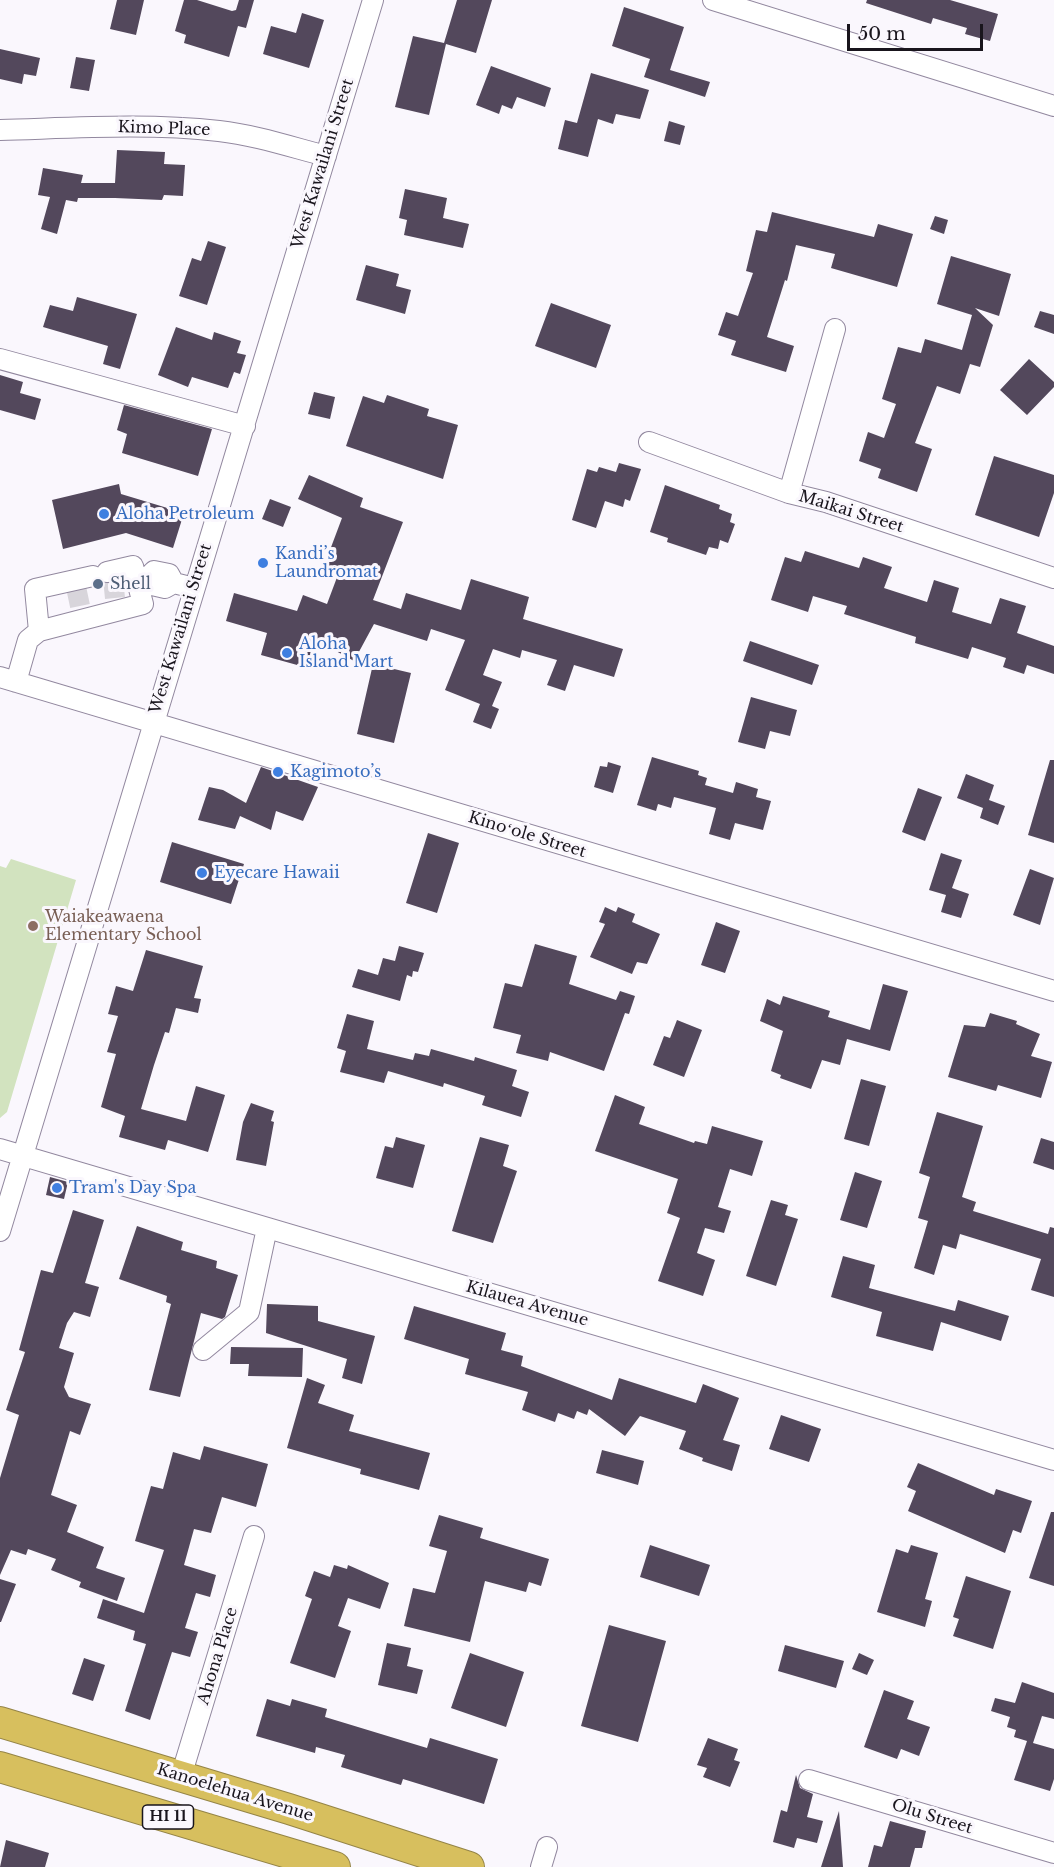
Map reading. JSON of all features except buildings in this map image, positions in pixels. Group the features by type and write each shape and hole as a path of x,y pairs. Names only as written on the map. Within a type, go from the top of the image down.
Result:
{"highway":[{"name":"Kanoelehua Avenue","path":"0,1722 181,1776 469,1867"},
{"name":"HI 11","path":"0,1767 335,1867"}],"street":[{"name":"West Kawailani Street","path":"0,1231 373,0"},
{"path":"712,0 1054,106"},
{"name":"Kimo Place","path":"0,130 127,127 221,131 326,156"},
{"path":"789,493 835,329"},
{"path":"0,359 245,426"},
{"name":"Maikai Street","path":"649,442 789,493 826,502 1054,579"},
{"path":"8,679 28,640 39,632 82,612 116,604 143,604 142,579 133,566 96,577 35,589 39,632"},
{"path":"142,579 154,571 169,574 174,583 194,588"},
{"name":"Kinoʻole Street","path":"8,679 152,724 1054,991"},
{"name":"Kilauea Avenue","path":"0,1149 1054,1460"},
{"path":"203,1350 249,1312 267,1228"},
{"name":"Ahona Place","path":"181,1776 254,1536"},
{"name":"Olu Street","path":"810,1780 1054,1854"},
{"path":"541,1867 547,1847"}],"green space":[{"path":"11,859 76,880 7,1112 0,1118 0,866 6,868"}],"tunnel":[{"path":"113,578 115,598"},
{"path":"76,587 80,606"}],"place":[{"name":"Aloha Petroleum","path":"104,514"},
{"name":"Kandi’s Laundromat","path":"263,563"},
{"name":"Shell","path":"98,584"},
{"name":"Aloha Island Mart","path":"287,653"},
{"name":"Kagimoto’s","path":"278,772"},
{"name":"Eyecare Hawaii","path":"202,873"},
{"name":"Waiakeawaena Elementary School","path":"33,926"},
{"name":"Tram's Day Spa","path":"57,1188"}]}
